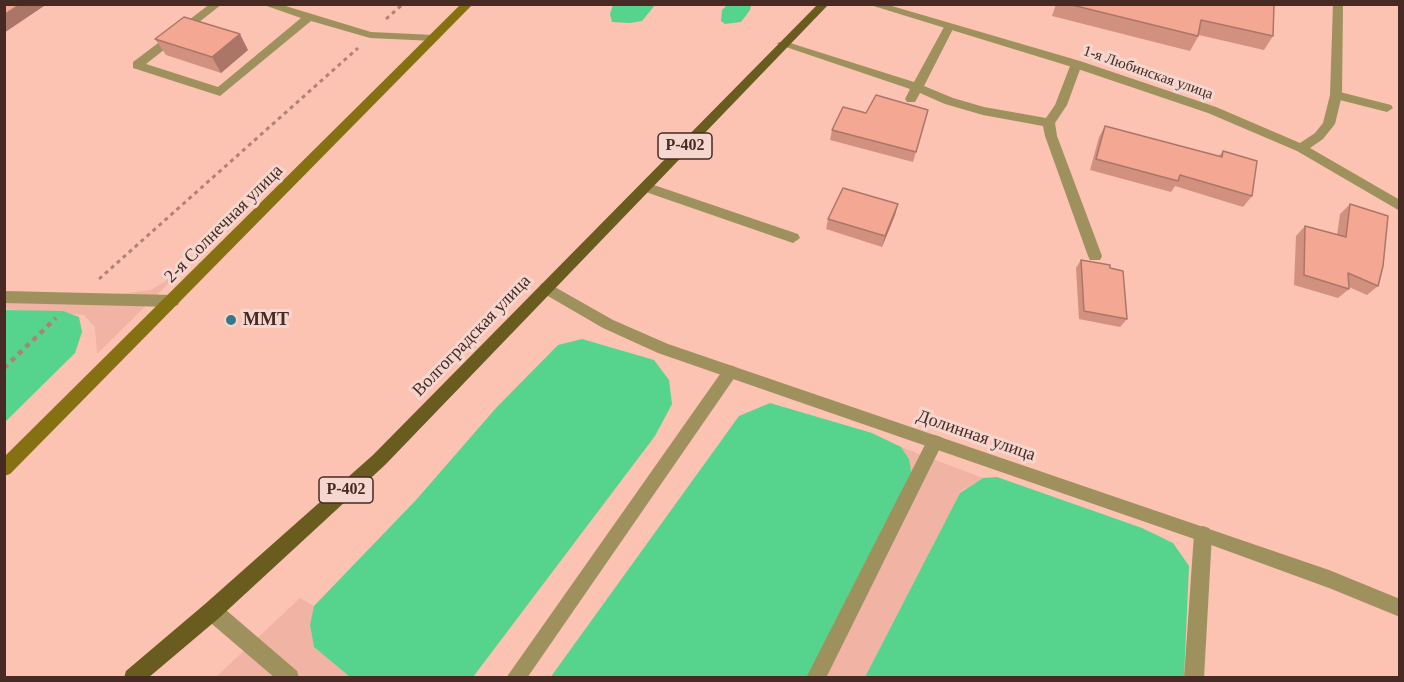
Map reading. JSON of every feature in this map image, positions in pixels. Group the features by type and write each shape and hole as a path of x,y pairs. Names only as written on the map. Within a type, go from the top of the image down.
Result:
{"main road":[{"name":"2-я Солнечная улица","path":"4,469 468,4"},
{"name":"Волгоградская улица","path":"133,678 212,611 379,460 824,4"}],"street":[{"path":"217,4 137,65 220,92 309,17"},
{"path":"266,4 370,35 434,38"},
{"name":"1-я Любинская улица","path":"872,4 1076,64 1212,110 1301,148 1400,206"},
{"path":"1301,148 1319,136 1329,124 1336,95 1338,4"},
{"path":"911,99 949,27"},
{"path":"783,44 917,87 949,101 983,111 1049,123"},
{"path":"1076,64 1061,105 1049,123 1095,256"},
{"path":"1336,95 1387,108"},
{"path":"645,187 793,238"},
{"name":"Долинная улица","path":"546,288 617,328 663,349 1203,534 1329,579 1400,608"},
{"path":"4,297 75,301 173,301"},
{"path":"515,678 730,372"},
{"path":"814,678 935,442"},
{"path":"1194,678 1203,534"},
{"path":"212,611 290,678"}],"path":[{"path":"4,368 403,4"}],"shaded area":[{"path":"179,273 97,354 95,327 84,315 5,309 5,291 100,295 128,293 151,290"},
{"path":"901,447 983,478 961,491 865,677 809,678 909,459"},
{"path":"300,598 314,606 310,625 314,647 350,677 215,678"}],"green space":[{"path":"613,4 655,5 642,21 630,23 612,22 610,14"},
{"path":"727,5 751,5 741,22 725,24 721,21 722,10"},
{"path":"5,310 63,311 79,317 82,332 75,353 5,422"},
{"path":"582,339 654,360 669,380 672,404 655,436 473,677 350,677 314,647 310,625 314,606 416,500 496,408 558,345"},
{"path":"770,403 872,433 901,447 909,459 911,470 910,481 809,677 550,678 739,416"},
{"path":"997,477 1142,528 1173,543 1189,566 1184,677 865,677 960,493 983,478"}],"building":[{"path":"4,4 20,4 4,15"},
{"path":"1068,4 1274,4 1273,36 1201,20 1198,36"},
{"path":"184,17 240,34 212,57 155,39"},
{"path":"876,95 928,110 916,152 832,130 843,107 866,113"},
{"path":"1105,126 1222,157 1223,151 1257,161 1252,196 1180,175 1178,181 1096,159"},
{"path":"843,188 898,204 885,236 828,219"},
{"path":"1350,204 1388,216 1383,266 1378,286 1348,273 1349,289 1304,275 1305,226 1346,237"},
{"path":"1081,260 1110,265 1110,268 1123,271 1127,319 1084,311"}],"place":[{"name":"ММТ","path":"231,320"}]}
